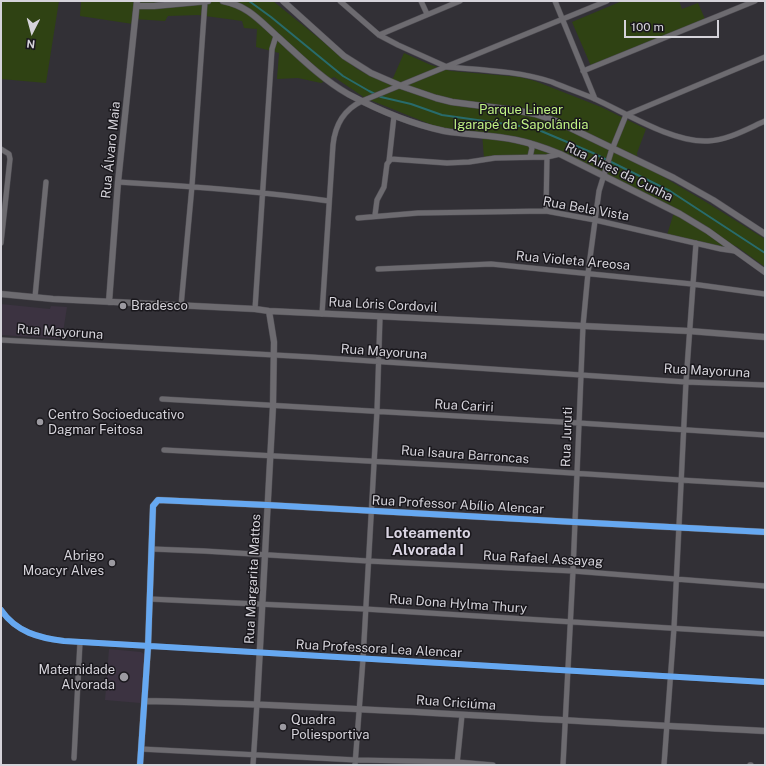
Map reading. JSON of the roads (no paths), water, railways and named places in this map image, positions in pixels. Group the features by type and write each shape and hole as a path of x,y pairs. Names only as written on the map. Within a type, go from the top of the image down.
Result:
{"street":[{"path":"181,306 192,186 205,1"},
{"path":"137,3 154,6 208,1"},
{"name":"Rua Aires da Cunha","path":"223,1 246,9 332,84 362,101 394,116 445,131 515,140 560,154 680,214 708,231 765,272"},
{"name":"Rua Aires da Cunha","path":"283,1 344,56 371,73 398,87 452,102 514,110 535,114 556,121 612,150 674,178 713,200 765,234"},
{"path":"340,1 379,35 447,67 522,75 551,82 595,99 626,115 674,135 707,141 730,136 765,121"},
{"path":"421,1 427,14"},
{"path":"379,35 460,1"},
{"path":"555,1 595,99"},
{"path":"322,314 332,145 340,119 345,113 350,108 371,97 607,1"},
{"path":"583,71 754,1"},
{"name":"Rua Álvaro Maia","path":"110,302 118,182 137,3"},
{"path":"255,309 272,49 276,36"},
{"path":"626,115 765,57"},
{"name":"Rua Juruti","path":"562,765 566,721 583,326 588,273 599,191 612,150 626,115"},
{"path":"375,215 377,200 384,187 389,161 394,116"},
{"path":"530,144 532,148 530,157"},
{"path":"1,149 9,154 10,159 1,243"},
{"path":"389,161 395,158 446,163 560,154"},
{"path":"546,211 547,156"},
{"path":"35,297 46,182"},
{"path":"118,182 263,192 329,201"},
{"name":"Rua Bela Vista","path":"358,218 375,215 418,213 546,211 595,220 736,251"},
{"path":"664,765 674,628 680,480 689,331 696,243"},
{"name":"Rua Violeta Areosa","path":"378,269 491,264 692,284 765,294"},
{"name":"Rua Lóris Cordovil","path":"1,294 110,302 255,309 322,314 689,331 765,337"},
{"name":"Rua Margarita Mattos","path":"253,765 273,406 274,342 269,311"},
{"path":"355,762 360,708 377,411 380,317"},
{"name":"Rua Mayoruna","path":"1,340 274,355 686,382 765,385"},
{"name":"Rua Cariri","path":"162,400 377,411 765,435"},
{"name":"Rua Isaura Barroncas","path":"164,450 374,461 765,485"},
{"name":"Rua Professor Abílio Alencar","path":"152,549 153,506 156,501 163,499 765,532"},
{"path":"140,765 148,647 152,549"},
{"name":"Rua Rafael Assayag","path":"152,549 573,571 765,586"},
{"name":"Rua Dona Hylma Thury","path":"150,599 365,609 765,634"},
{"name":"Rua Professora Lea Alencar","path":"1,610 22,630 48,640 765,682"},
{"path":"74,758 80,642"},
{"name":"Rua Criciúma","path":"145,701 360,708 566,721 765,731"},
{"path":"457,764 462,715"},
{"path":"141,749 254,754 355,762 493,765"}],"waterway":[{"path":"249,1 271,17 343,76 381,97 411,104 442,115 534,128 593,153 670,191 765,253"}],"place":[{"name":"Bradesco","path":"123,306"},
{"name":"Centro Socioeducativo Dagmar Feitosa","path":"40,422"},
{"name":"Abrigo Moacyr Alves","path":"112,563"},
{"name":"Maternidade Alvorada","path":"124,677"},
{"name":"Quadra Poliesportiva","path":"283,727"}],"district":[{"name":"Loteamento Alvorada I","path":"428,542"}],"park label":[{"name":"Parque Linear Igarapé da Sapolândia","path":"521,118"}]}
